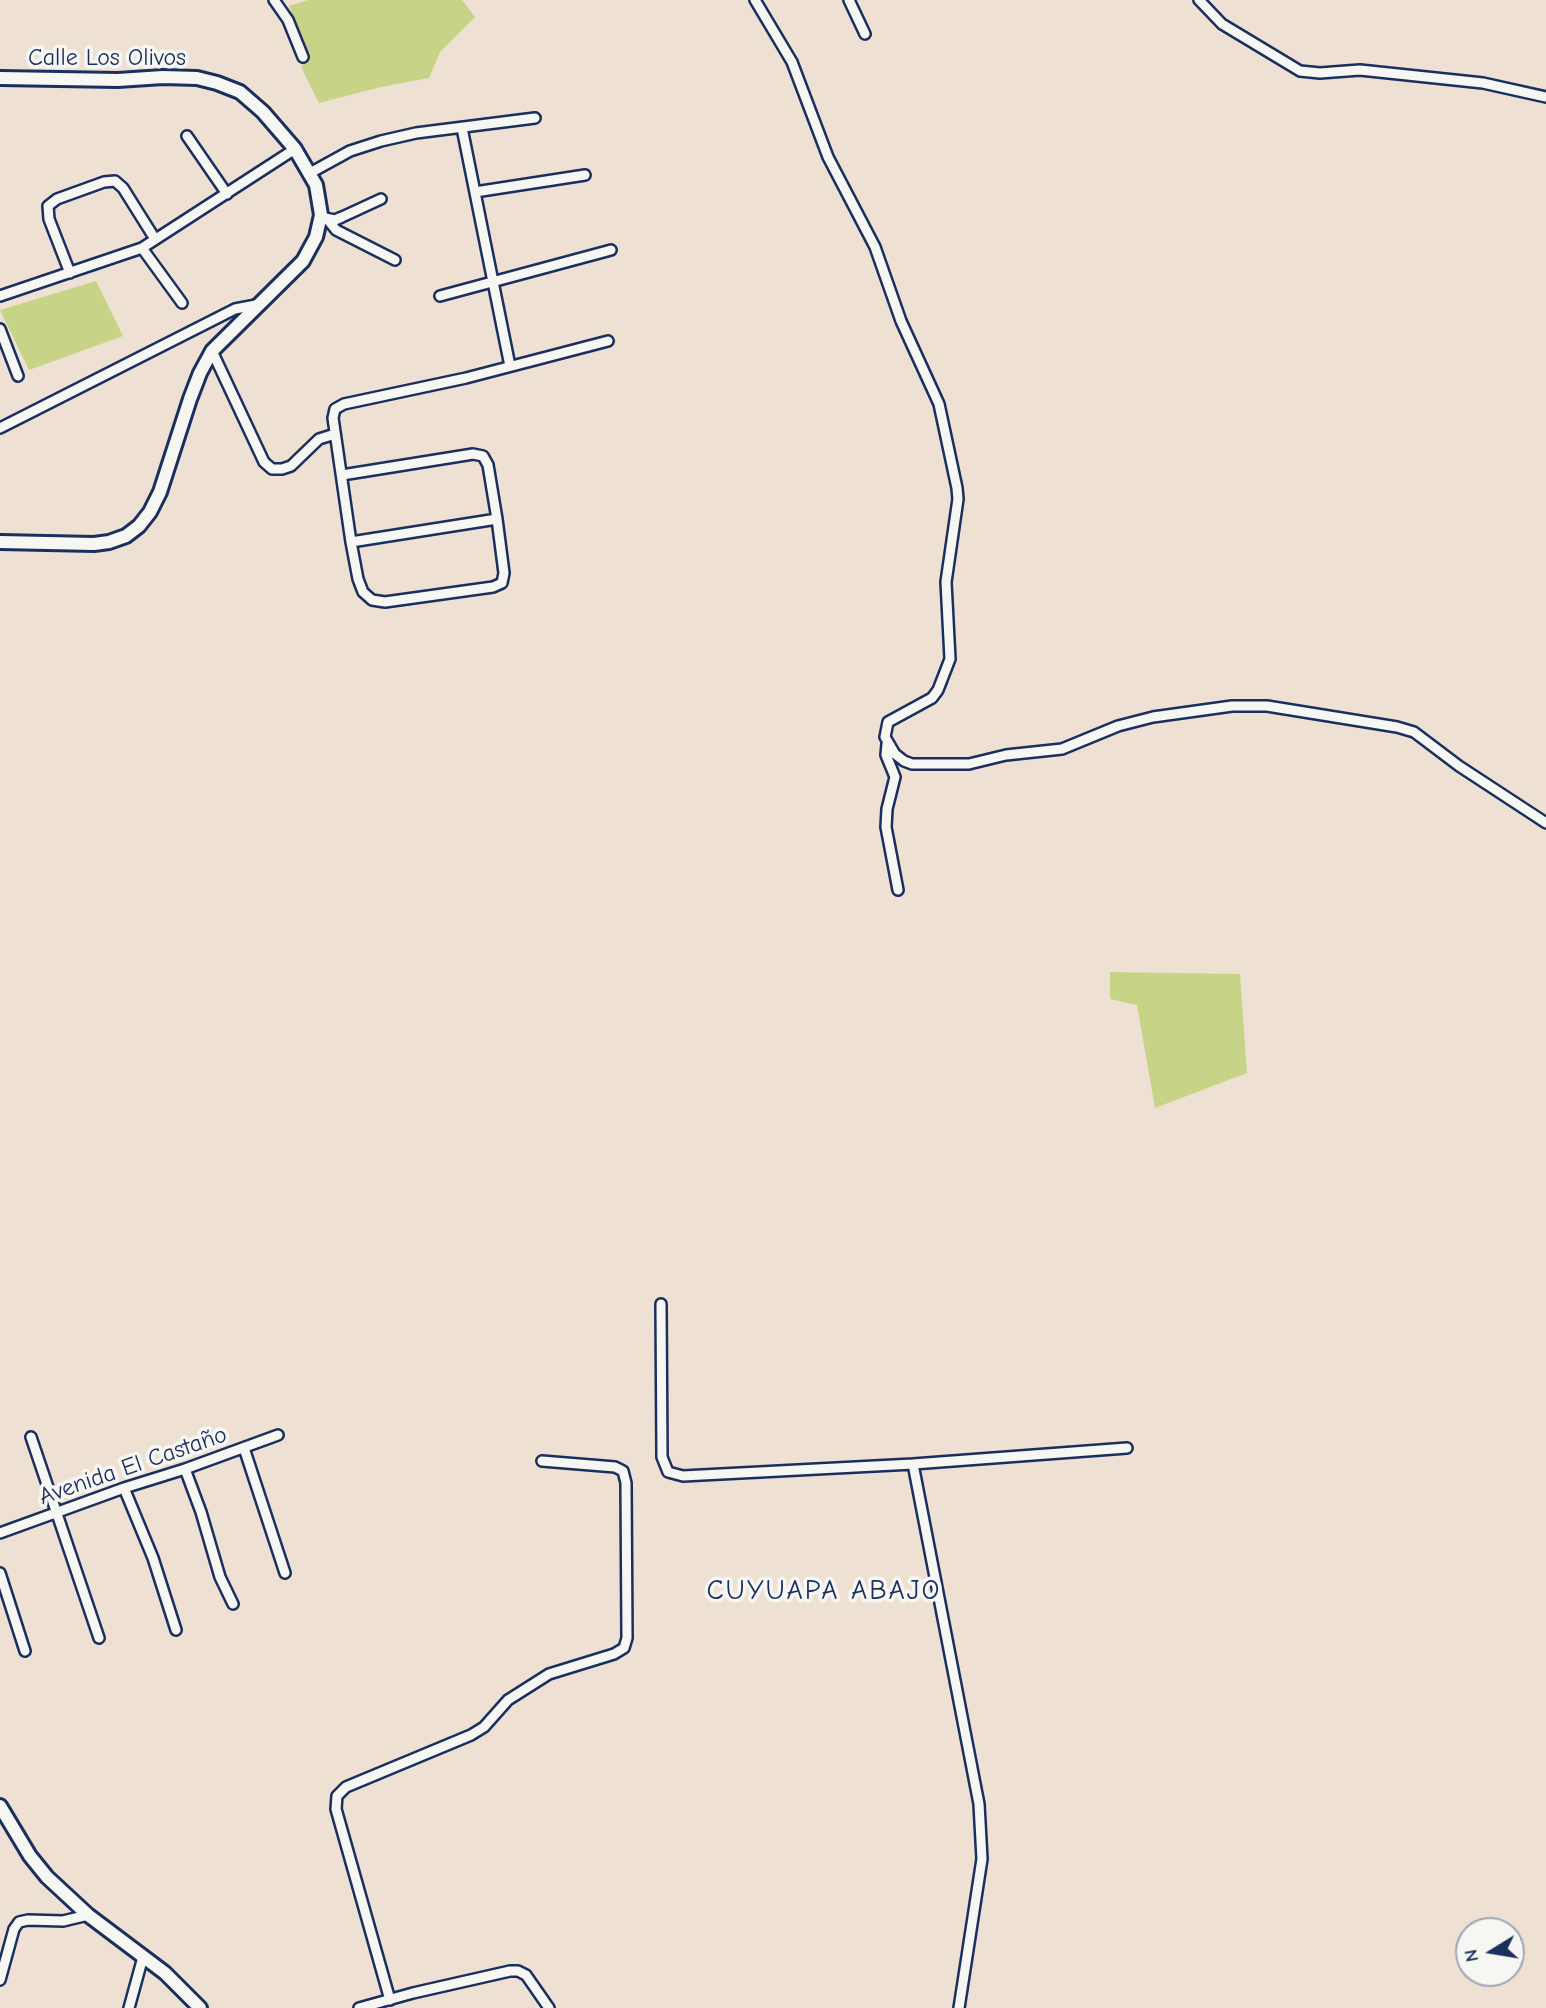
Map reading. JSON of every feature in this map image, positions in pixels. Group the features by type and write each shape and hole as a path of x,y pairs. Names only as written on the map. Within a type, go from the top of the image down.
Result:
{"street":[{"path":"274,0 281,6 303,57"},
{"path":"755,0 792,62 828,157 875,247 901,321 939,404 957,488 958,499 946,582 950,651 947,667 932,698 888,722 885,729 886,755 895,777 887,809 886,827 898,890"},
{"path":"849,0 864,34"},
{"path":"1199,0 1222,24 1300,71 1320,73 1360,70 1483,83 1546,97"},
{"name":"Calle Los Olivos","path":"0,78 118,80 163,77 207,80 240,92 264,112 295,149 316,185 324,218 303,261 212,351 190,399 160,492 139,526 125,536 94,544 0,542"},
{"path":"310,173 350,151 381,141 535,118"},
{"path":"462,128 510,366"},
{"path":"187,136 227,194"},
{"path":"0,296 142,248 295,149"},
{"path":"475,192 584,175"},
{"path":"70,273 49,219 48,206 57,199 104,182 115,181 123,188 155,239"},
{"path":"324,218 342,218 381,199"},
{"path":"324,218 336,230 394,260"},
{"path":"142,248 182,303"},
{"path":"440,296 611,250"},
{"path":"0,428 235,309 256,305"},
{"path":"0,329 18,376"},
{"path":"342,475 473,454 483,456 488,465 497,519 504,573 502,583 493,587 385,602 372,600 363,592 351,542 333,418 335,409 344,404 466,378 608,341"},
{"path":"212,351 264,462 272,469 282,470 290,466 319,439 335,433"},
{"path":"351,542 497,519"},
{"path":"887,744 894,754 912,764 953,766 1006,755 1062,749 1118,726 1153,717 1232,706 1268,706 1414,732 1459,766 1546,823"},
{"path":"661,1304 662,1457 668,1472 683,1476 913,1464 1127,1448"},
{"name":"Avenida El Castaño","path":"0,1534 278,1435"},
{"path":"30,1437 99,1638"},
{"path":"244,1448 285,1573"},
{"path":"390,2000 336,1808 337,1796 346,1787 471,1735 484,1727 508,1700 549,1674 614,1654 624,1648 627,1638 626,1483 623,1471 615,1467 542,1461"},
{"path":"913,1464 979,1804 982,1859 959,2008"},
{"path":"185,1469 220,1577 233,1604"},
{"path":"124,1488 153,1558 176,1630"},
{"path":"0,1573 25,1651"},
{"path":"0,1805 38,1867 65,1896 185,1991 200,2008"},
{"path":"0,1980 14,1929 19,1922 63,1921 88,1915"},
{"path":"130,2008 143,1957"},
{"path":"359,2008 510,1971 518,1971 532,1982 549,2008"}],"green space":[{"path":"308,0 462,0 475,17 440,52 429,78 319,103 301,67 308,57 289,6"},
{"path":"96,281 123,336 29,370 0,310"},
{"path":"1110,972 1240,974 1247,1073 1155,1108 1137,1005 1110,999"}],"district":[{"name":"CUYUAPA ABAJO","path":"824,1591"}]}
